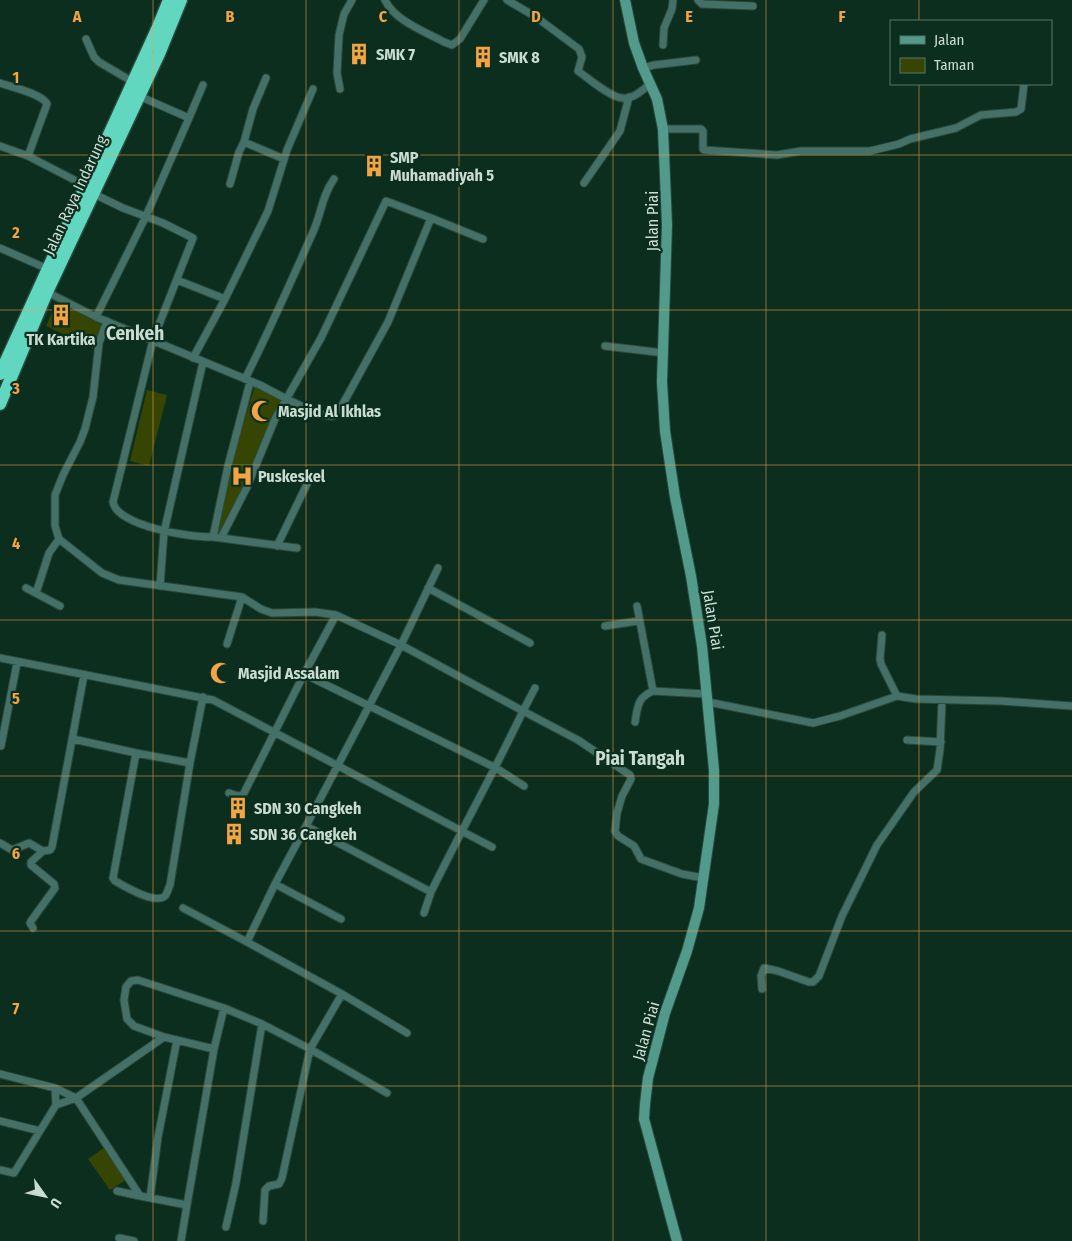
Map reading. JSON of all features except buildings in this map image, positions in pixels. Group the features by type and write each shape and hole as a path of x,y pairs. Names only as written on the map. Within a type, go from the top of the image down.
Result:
{"highway":[{"name":"Jalan Raya Indarung","path":"127,110 139,96 160,37 169,0"},
{"name":"Jalan Raya Indarung","path":"5,367 48,292 62,251 127,110 133,82 181,0"},
{"name":"Jalan Raya Indarung","path":"0,404 5,367 48,269 62,251"}],"street":[{"path":"340,89 337,73 339,35 344,14 352,0"},
{"path":"385,0 390,10 399,17 452,45 460,39 484,0"},
{"path":"507,0 536,17 579,49 582,57 578,71 602,88 622,98 628,98 650,84"},
{"name":"Jalan Piai","path":"625,0 634,43 642,68 657,99 663,129 667,225 662,382 665,431 705,663 714,790 712,827 695,925 665,1013 648,1078 645,1104 644,1119 677,1241"},
{"path":"663,45 664,28 672,9 673,0"},
{"path":"698,0 702,4 754,6"},
{"path":"86,39 94,57 133,82"},
{"path":"642,68 696,60"},
{"path":"230,184 253,109 266,78"},
{"path":"0,83 46,101 47,104 28,156"},
{"path":"96,317 146,216 204,85"},
{"path":"663,129 701,129 703,131 704,150 777,155 801,151 870,151 898,144 910,138 956,128 980,115 1016,112 1021,109 1024,85"},
{"path":"193,358 225,299 268,211 284,159 297,125 314,90"},
{"path":"139,96 189,118"},
{"path":"584,183 620,131 628,98"},
{"path":"244,142 284,159"},
{"path":"0,146 28,156 90,190 193,238 153,340 114,502 116,510 123,516 164,532 193,537 213,537 297,548"},
{"path":"213,537 247,380 318,222 324,198 334,179"},
{"path":"221,538 247,487 275,419 321,338 386,201 483,239"},
{"path":"48,292 96,317 247,380 328,417 333,416 339,411 388,322 432,218"},
{"path":"0,248 48,269"},
{"path":"177,280 225,299"},
{"path":"106,321 99,343 93,397 85,429 55,495 55,526 59,539 102,573 119,580 242,597 261,610 272,613 315,612 336,615 401,645 578,740 630,775 631,779 622,796 617,812 615,831 618,836 634,846 640,858 663,869 704,878"},
{"path":"605,346 664,354"},
{"path":"160,586 164,532 203,362"},
{"path":"277,546 307,484"},
{"path":"36,593 49,553 59,539"},
{"path":"247,942 337,764 401,645 438,568"},
{"path":"26,588 60,606"},
{"path":"428,588 530,643"},
{"path":"227,644 242,597"},
{"path":"636,606 653,691"},
{"path":"229,793 238,796 243,794 336,615"},
{"path":"605,626 638,622"},
{"path":"882,635 880,659 897,696"},
{"path":"0,658 213,700 492,847"},
{"path":"1,746 18,663"},
{"path":"304,674 496,768 524,786"},
{"path":"33,928 30,923 31,921 55,888 54,884 31,865 43,851 50,850 52,847 84,675"},
{"path":"424,913 431,892 496,768 535,688"},
{"path":"635,722 641,699 653,691 708,698 813,722 840,716 897,696 1072,706"},
{"path":"136,754 113,878 115,881 136,892 157,899 163,898 166,895 170,885 203,697"},
{"path":"762,989 761,976 764,968 809,982 816,980 819,976 842,916 871,855 914,792 937,770 941,742 942,700"},
{"path":"73,739 136,754 190,763"},
{"path":"907,740 941,742"},
{"path":"306,826 431,892"},
{"path":"0,843 12,850 29,843 43,851"},
{"path":"275,884 341,919"},
{"path":"183,908 342,994 407,1033"},
{"path":"214,1049 164,1037 134,1026 127,1019 124,1000 126,987 131,981 138,980 224,1008 262,1024 310,1049 387,1093"},
{"path":"263,1222 265,1190 269,1186 279,1184 282,1178 310,1049 342,994"},
{"path":"181,1241 214,1049 224,1008"},
{"path":"226,1227 236,1183 262,1024"},
{"path":"56,1105 76,1098 164,1037"},
{"path":"150,1198 158,1137 177,1040"},
{"path":"0,1074 55,1088 76,1098 140,1196"},
{"path":"0,1170 14,1172 56,1105 55,1088"},
{"path":"0,1121 40,1131"},
{"path":"117,1191 187,1206"},
{"path":"119,1238 134,1241"}],"green space":[{"path":"57,302 104,326 93,348 46,326"},
{"path":"255,386 283,397 245,487 220,536 208,536"},
{"path":"147,390 167,395 149,466 130,461"},
{"path":"104,1148 126,1180 110,1190 88,1159"}],"place":[{"name":"SMK 7","path":"359,54"},
{"name":"SMK 8","path":"483,57"},
{"name":"SMP Muhamadiyah 5","path":"374,166"},
{"name":"TK Kartika","path":"61,315"},
{"name":"Masjid Al Ikhlas","path":"262,411"},
{"name":"Puskeskel","path":"242,476"},
{"name":"Masjid Assalam","path":"221,673"},
{"name":"SDN 30 Cangkeh","path":"238,808"},
{"name":"SDN 36 Cangkeh","path":"234,834"}],"district":[{"name":"Cenkeh","path":"135,333"},
{"name":"Piai Tangah","path":"640,758"}]}
